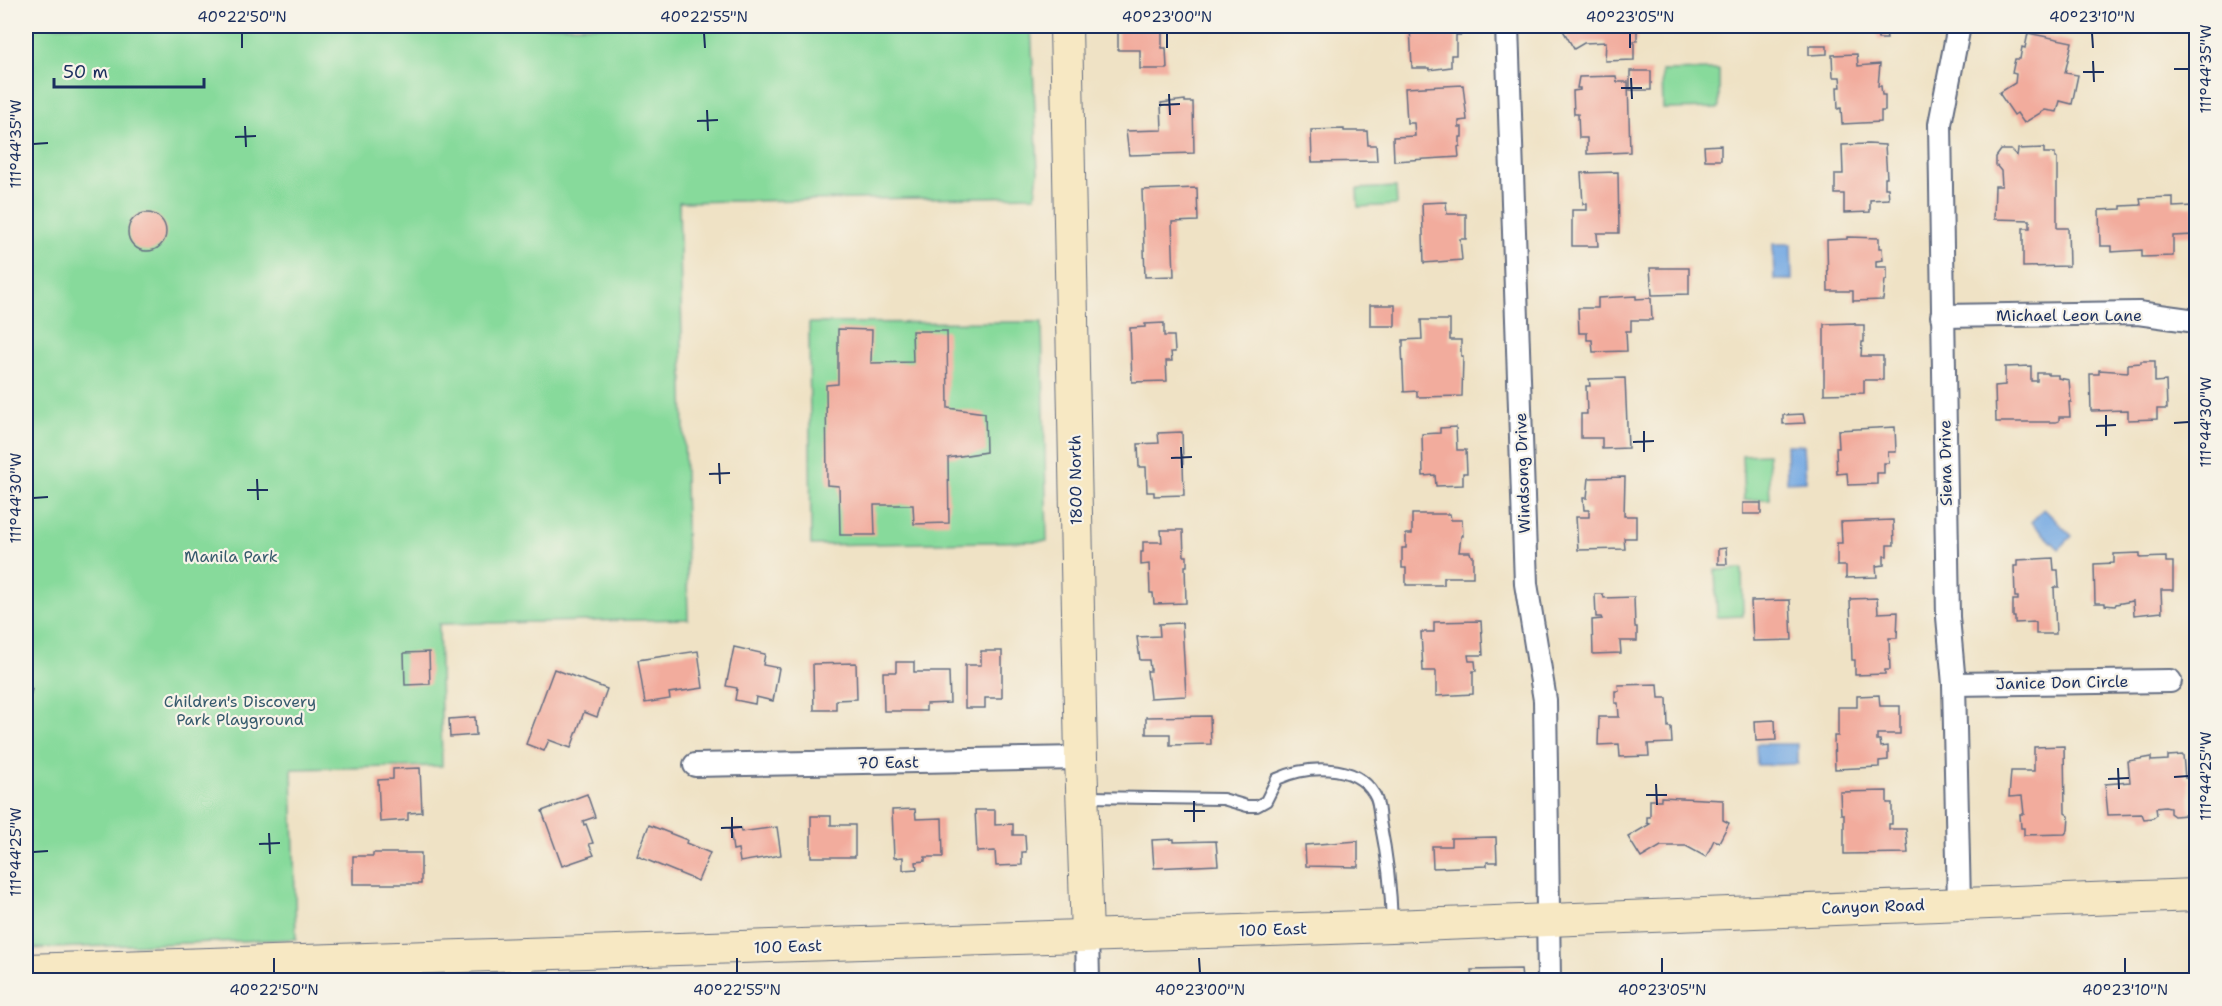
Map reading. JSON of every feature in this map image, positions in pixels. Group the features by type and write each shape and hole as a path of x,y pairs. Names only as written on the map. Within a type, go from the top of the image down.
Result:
{"main road":[{"name":"1800 North","path":"1066,26 1081,758 1087,935"},
{"name":"Canyon Road","path":"1550,919 2196,895"},
{"name":"100 East","path":"26,970 521,968 1087,935 1550,919"}],"street":[{"name":"Windsong Drive","path":"1507,26 1526,584 1545,700 1550,919 1549,981"},
{"name":"Siena Drive","path":"1959,26 1940,124 1948,616 1954,684 1959,903"},
{"name":"Michael Leon Lane","path":"1942,316 2138,313 2196,321"},
{"name":"Janice Don Circle","path":"1954,684 2170,681"},
{"name":"70 East","path":"695,765 1081,758"},
{"path":"1087,935 1088,981"}],"lane":[{"path":"1082,797 1223,799 1247,806 1257,806 1266,801 1277,778 1288,774 1324,769 1349,772 1361,779 1375,795 1391,888 1392,926"}],"green space":[{"name":"Manila Park","path":"26,26 1031,26 1038,172 1035,196 679,202 688,619 439,624 442,766 292,769 296,939 26,949"},
{"path":"1719,70 1719,108 1663,109 1662,71"},
{"path":"1396,187 1397,205 1358,207 1357,189"},
{"path":"1042,322 1047,541 811,545 809,323"},
{"path":"1768,454 1770,499 1744,500 1742,455"},
{"path":"1742,569 1743,616 1717,617 1715,570"}],"water":[{"path":"1773,244 1791,244 1792,280 1774,280"},
{"path":"1786,445 1804,445 1806,481 1787,482"},
{"path":"2044,509 2072,536 2059,549 2031,522"},
{"path":"1756,744 1798,744 1798,764 1757,765"}],"building":[{"path":"1162,26 1162,48 1166,48 1167,69 1140,69 1140,50 1118,50 1118,27"},
{"path":"1410,26 1461,26 1461,35 1456,35 1456,55 1451,55 1451,67 1429,70 1429,68 1412,68"},
{"path":"1637,26 1634,60 1605,61 1606,42 1584,43 1574,49 1561,27"},
{"path":"1886,29 1887,39 1878,39 1877,30"},
{"path":"2028,33 2072,42 2065,73 2078,75 2072,104 2060,101 2057,112 2045,110 2024,123 2017,113 2014,115 1999,93 2015,83 2016,74 2012,73 2015,59 2020,59"},
{"path":"1809,46 1827,46 1827,54 1809,55"},
{"path":"1857,54 1858,66 1880,64 1878,86 1881,86 1882,95 1885,95 1885,111 1881,111 1881,122 1842,124 1841,108 1838,109 1837,87 1841,87 1840,77 1833,77 1832,55"},
{"path":"1630,71 1651,71 1651,90 1630,90"},
{"path":"1616,76 1617,82 1628,82 1630,152 1587,154 1587,138 1579,138 1578,114 1574,114 1573,91 1580,90 1577,88 1579,77"},
{"path":"1463,85 1467,120 1459,121 1459,127 1462,127 1462,137 1460,137 1458,147 1459,157 1394,161 1393,137 1415,136 1414,123 1407,123 1405,88"},
{"path":"1185,100 1185,102 1193,102 1194,153 1129,155 1126,131 1162,130 1161,103"},
{"path":"1344,129 1344,131 1367,131 1368,145 1376,145 1377,161 1312,162 1311,130"},
{"path":"1721,145 1721,160 1705,160 1704,146"},
{"path":"1842,145 1885,145 1887,178 1885,178 1885,188 1888,188 1889,199 1870,200 1870,212 1844,213 1844,194 1835,194 1835,174 1843,174"},
{"path":"2044,148 2044,153 2055,153 2055,158 2057,158 2057,228 2068,228 2069,266 2023,267 2023,228 2030,228 2030,220 1994,219 1995,186 2002,186 2001,171 1996,165 1996,157 2001,150 2011,150 2017,156 2018,149"},
{"path":"1618,172 1619,233 1597,233 1598,246 1572,246 1572,210 1587,210 1587,204 1583,204 1581,173"},
{"path":"1197,188 1198,221 1172,222 1174,276 1145,277 1142,190"},
{"path":"2173,197 2173,207 2193,206 2194,235 2173,236 2173,256 2142,257 2142,250 2111,252 2111,246 2100,246 2099,210 2141,205 2140,198"},
{"path":"1446,202 1447,214 1466,214 1466,239 1460,239 1462,260 1424,263 1422,203"},
{"path":"147,213 154,214 160,219 165,225 165,239 160,245 154,250 147,251 140,250 134,245 129,239 128,232 129,225 134,219 140,214"},
{"path":"1847,237 1879,238 1883,260 1876,261 1876,267 1887,267 1883,300 1853,301 1853,291 1828,291 1827,240 1847,239"},
{"path":"1650,268 1689,268 1689,294 1652,295"},
{"path":"1636,296 1636,299 1651,298 1652,320 1631,320 1631,331 1626,331 1627,351 1593,352 1592,340 1587,340 1587,333 1579,333 1578,308 1598,308 1598,298"},
{"path":"1370,305 1395,305 1395,326 1370,326"},
{"path":"1421,320 1450,320 1450,340 1461,340 1462,396 1417,397 1417,391 1404,392 1403,340 1422,339"},
{"path":"1164,323 1164,336 1174,336 1175,352 1171,352 1172,361 1166,361 1167,381 1132,382 1130,328"},
{"path":"1855,323 1855,325 1864,325 1861,356 1883,356 1883,380 1864,380 1864,393 1824,394 1824,324"},
{"path":"838,329 872,330 871,363 913,362 912,331 947,331 948,408 985,413 986,452 948,458 949,523 914,524 913,505 874,505 875,535 840,535 839,486 827,485 826,385 838,384"},
{"path":"2141,361 2155,361 2155,382 2166,381 2167,409 2157,409 2157,419 2128,420 2128,410 2091,411 2090,374 2099,374 2099,370 2128,372 2128,364 2141,363"},
{"path":"2031,366 2031,381 2037,381 2037,373 2058,375 2058,378 2069,380 2070,417 2059,417 2059,421 2056,422 1996,422 1995,386 2005,385 2005,367"},
{"path":"1625,378 1628,448 1602,449 1602,438 1581,438 1581,414 1587,414 1586,386 1590,386 1589,379"},
{"path":"1803,414 1805,423 1783,424 1783,415"},
{"path":"1456,427 1457,450 1466,450 1467,473 1463,473 1463,485 1436,486 1435,475 1423,476 1422,434 1440,433 1440,428"},
{"path":"1895,427 1896,452 1888,452 1889,463 1884,463 1884,473 1877,473 1877,484 1848,485 1847,473 1837,474 1838,430"},
{"path":"1182,432 1184,495 1154,496 1154,492 1147,492 1146,467 1139,467 1138,444 1159,443 1158,433"},
{"path":"1625,477 1624,516 1636,516 1636,538 1624,538 1625,549 1578,550 1576,517 1589,517 1589,510 1584,510 1583,498 1587,498 1589,478"},
{"path":"1743,503 1761,503 1761,514 1743,514"},
{"path":"1412,514 1450,514 1451,520 1462,520 1463,536 1461,536 1459,552 1470,552 1473,556 1473,577 1444,577 1444,585 1406,585 1406,568 1402,568 1402,548 1406,548 1406,534 1412,534"},
{"path":"1893,520 1894,545 1887,545 1884,565 1876,566 1877,577 1846,578 1846,566 1837,566 1837,543 1842,543 1841,522"},
{"path":"1161,530 1183,530 1184,556 1187,556 1186,603 1154,604 1153,593 1150,593 1149,564 1141,565 1141,552 1143,552 1143,542 1162,542"},
{"path":"1726,548 1727,564 1718,564 1718,549"},
{"path":"2140,553 2140,558 2166,557 2166,562 2173,562 2173,590 2161,590 2162,612 2134,615 2133,601 2115,606 2095,603 2094,564 2114,563 2114,554"},
{"path":"2053,558 2054,570 2058,570 2059,587 2054,587 2056,634 2036,634 2036,622 2015,623 2015,617 2013,617 2013,600 2018,600 2018,597 2015,597 2014,566 2017,566 2017,560"},
{"path":"1595,594 1603,594 1604,598 1634,597 1637,641 1620,641 1621,653 1593,654 1592,620 1602,619 1596,617"},
{"path":"1877,598 1878,613 1898,612 1897,638 1889,638 1890,670 1885,670 1885,674 1855,675 1855,660 1852,660 1850,599"},
{"path":"1790,600 1792,640 1753,641 1751,601"},
{"path":"1481,621 1483,655 1468,655 1469,661 1475,661 1473,694 1436,696 1436,671 1423,671 1421,632 1434,632 1434,622"},
{"path":"1182,623 1186,696 1150,698 1147,671 1151,669 1149,660 1140,660 1137,637 1160,636 1159,624"},
{"path":"734,647 765,654 763,665 779,668 773,701 756,697 755,704 735,700 737,688 726,686"},
{"path":"698,651 703,688 669,693 670,699 645,703 638,660"},
{"path":"981,651 1002,651 1002,698 985,698 985,708 965,708 965,665 981,665"},
{"path":"429,652 430,684 405,685 404,653"},
{"path":"896,662 914,662 914,672 949,672 950,703 926,704 926,711 884,711 883,672 896,672"},
{"path":"856,663 857,699 836,700 836,710 814,710 813,664"},
{"path":"554,669 607,689 597,717 584,712 571,748 549,740 544,751 526,744"},
{"path":"1658,684 1659,698 1667,698 1668,727 1671,727 1672,743 1648,744 1649,756 1620,757 1619,744 1598,745 1599,717 1619,717 1618,703 1615,703 1615,691 1619,691 1618,685"},
{"path":"26,687 32,689 26,712"},
{"path":"1879,695 1880,706 1900,706 1900,734 1877,734 1881,747 1888,746 1888,760 1879,761 1879,767 1835,769 1834,736 1838,736 1838,707 1857,707 1857,696"},
{"path":"1210,716 1211,744 1170,745 1170,734 1146,734 1146,717"},
{"path":"475,717 476,735 450,737 449,719"},
{"path":"1775,720 1776,740 1756,741 1755,721"},
{"path":"2064,746 2065,813 2069,816 2068,830 2065,834 2024,835 2020,814 2024,814 2022,796 2009,797 2011,771 2034,771 2034,747"},
{"path":"2183,755 2185,778 2188,778 2190,812 2186,815 2174,816 2170,813 2170,808 2165,807 2156,808 2157,815 2153,818 2144,819 2142,814 2108,815 2105,784 2130,782 2128,761 2151,757 2151,761 2168,760 2168,756"},
{"path":"420,768 422,812 408,813 408,820 380,822 378,780 393,779 393,769"},
{"path":"1887,791 1887,803 1892,803 1892,824 1889,824 1889,829 1906,829 1908,853 1844,854 1844,814 1841,814 1840,792"},
{"path":"587,794 595,817 583,821 593,843 589,844 594,855 562,866 542,811"},
{"path":"1661,797 1723,800 1723,820 1729,823 1719,842 1714,840 1706,857 1686,846 1661,846 1641,858 1628,837 1650,824 1647,823 1647,817 1650,817 1650,800 1661,800"},
{"path":"915,809 916,819 942,818 943,857 925,857 925,861 916,862 917,869 903,870 903,857 894,858 892,810"},
{"path":"975,810 995,810 995,825 1013,824 1013,835 1025,835 1026,852 1022,852 1022,865 996,866 995,851 977,852"},
{"path":"811,816 831,816 831,825 855,825 855,857 811,857"},
{"path":"649,825 687,840 686,843 710,853 698,881 637,856"},
{"path":"777,827 781,855 740,862 738,849 733,850 730,829 740,828 741,832"},
{"path":"1496,837 1497,862 1487,862 1487,866 1433,868 1432,846 1451,846 1451,838"},
{"path":"1174,839 1174,842 1216,841 1218,865 1154,868 1152,840"},
{"path":"1358,841 1358,867 1306,866 1305,845"},
{"path":"373,853 421,853 421,884 353,884 353,856 373,856"},
{"path":"1521,969 1522,980 1472,980 1471,970"}],"park label":[{"name":"Children's Discovery Park Playground","path":"240,710"}]}
